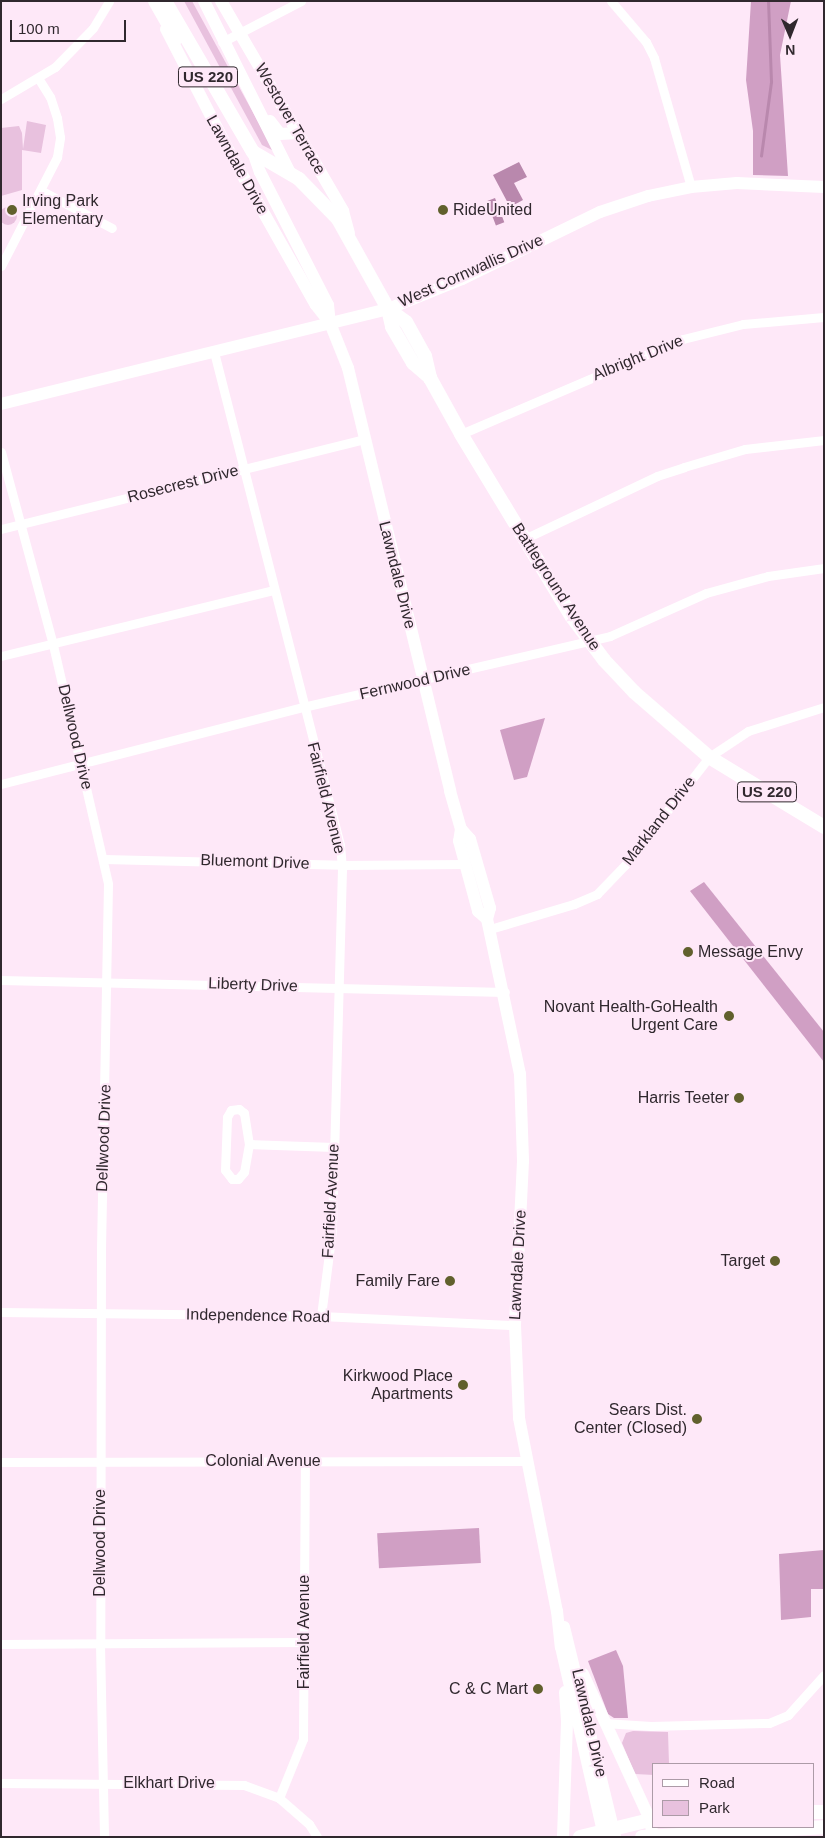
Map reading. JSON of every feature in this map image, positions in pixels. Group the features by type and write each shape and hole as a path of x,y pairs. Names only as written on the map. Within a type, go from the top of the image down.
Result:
{"main road":[{"name":"Battleground Avenue","path":"154,1 234,140 245,150 253,152 292,174 331,211 352,240 388,308 406,322 425,356 430,378 461,434 588,641 634,692 709,757 824,827"},
{"name":"Lawndale Drive","path":"154,1 169,38 209,114 316,305 330,323"},
{"name":"US 220","path":"166,1 253,152"},
{"name":"Westover Terrace","path":"204,1 222,42 292,174"},
{"name":"Westover Terrace","path":"221,1 342,211 352,240"},
{"path":"246,89 280,134 298,133"},
{"name":"Lawndale Drive","path":"253,152 260,172 328,304 330,323 348,368 461,829 459,842 478,911 489,924"},
{"name":"West Cornwallis Drive","path":"1,404 388,308 462,279 600,212 648,196 691,187 737,183 824,187"},
{"name":"Lawndale Drive","path":"461,829 470,839 490,908 489,924 505,992 520,1074 523,1138 515,1325 519,1418 526,1461 558,1611 616,1837"},
{"name":"Lawndale Drive","path":"566,1645 604,1837"},
{"path":"566,1645 652,1819 649,1836 805,1828"},
{"path":"563,1837 567,1720 566,1645"},
{"path":"581,1836 652,1819"}],"street":[{"path":"1,99 55,67 89,33 109,1"},
{"path":"222,42 301,1"},
{"path":"611,1 654,58 691,187"},
{"path":"1,266 42,191 57,157 60,136 50,98 38,78"},
{"path":"42,191 112,228"},
{"name":"Albright Drive","path":"461,434 683,339 764,321 824,317"},
{"name":"Fairfield Avenue","path":"214,352 303,707 340,845 342,866 332,1230 321,1316"},
{"name":"Rosecrest Drive","path":"1,529 364,438"},
{"path":"524,539 657,476 684,467 745,449 824,440"},
{"name":"Dellwood Drive","path":"1,452 19,525 53,645 104,859 108,884 100,1644 104,1837"},
{"name":"Fernwood Drive","path":"1,784 303,707 610,636 706,592 768,576 824,568"},
{"path":"1,656 53,645 274,590"},
{"name":"Markland Drive","path":"489,924 574,904 604,888 709,757 748,731 824,707"},
{"name":"Bluemont Drive","path":"104,859 342,866 466,864"},
{"name":"Liberty Drive","path":"1,980 505,992"},
{"path":"239,1109 244,1113 249,1144 241,1177 229,1177 225,1170 227,1117 231,1110 239,1109"},
{"path":"249,1144 334,1146"},
{"name":"Independence Road","path":"1,1312 321,1316 515,1325"},
{"name":"Fairfield Avenue","path":"279,1798 303,1739 305,1461"},
{"name":"Colonial Avenue","path":"1,1462 526,1461"},
{"path":"1,1644 304,1642"},
{"path":"604,1723 680,1726 769,1723 795,1709 824,1675"},
{"name":"Elkhart Drive","path":"1,1783 224,1783 260,1789 279,1798 310,1824 317,1837"}],"green space":[{"path":"184,1 192,1 274,151 262,145"},
{"path":"27,121 46,125 41,153 22,150 22,190 1,196 1,128 19,126 22,133 23,149"},
{"path":"8,207 14,210 17,216 14,222 8,225 2,222 -1,216 2,210"},
{"path":"633,1731 668,1732 669,1763 652,1763 652,1775 635,1774 622,1743 626,1733"}],"shaded area":[{"path":"751,1 791,1 780,55 788,176 753,175 753,131 746,80"},
{"path":"519,162 527,177 514,183 523,200 510,207 493,175"},
{"path":"495,198 504,222 496,225 487,201"},
{"path":"545,718 527,777 514,780 500,730"},
{"path":"704,882 824,1032 824,1062 690,891"},
{"path":"479,1528 481,1563 379,1568 377,1533"},
{"path":"824,1550 824,1589 811,1589 811,1617 781,1620 779,1554"},
{"path":"616,1650 623,1666 628,1718 614,1718 608,1714 588,1661"}],"waterway":[{"path":"761,156 771,82 768,1"}],"place":[{"name":"Irving Park Elementary","path":"12,210"},
{"name":"RideUnited","path":"443,210"},
{"name":"Message Envy","path":"688,952"},
{"name":"Novant Health-GoHealth Urgent Care","path":"729,1016"},
{"name":"Harris Teeter","path":"739,1098"},
{"name":"Target","path":"775,1261"},
{"name":"Family Fare","path":"450,1281"},
{"name":"Kirkwood Place Apartments","path":"463,1385"},
{"name":"Sears Dist. Center (Closed)","path":"697,1419"},
{"name":"C & C Mart","path":"538,1689"}]}
